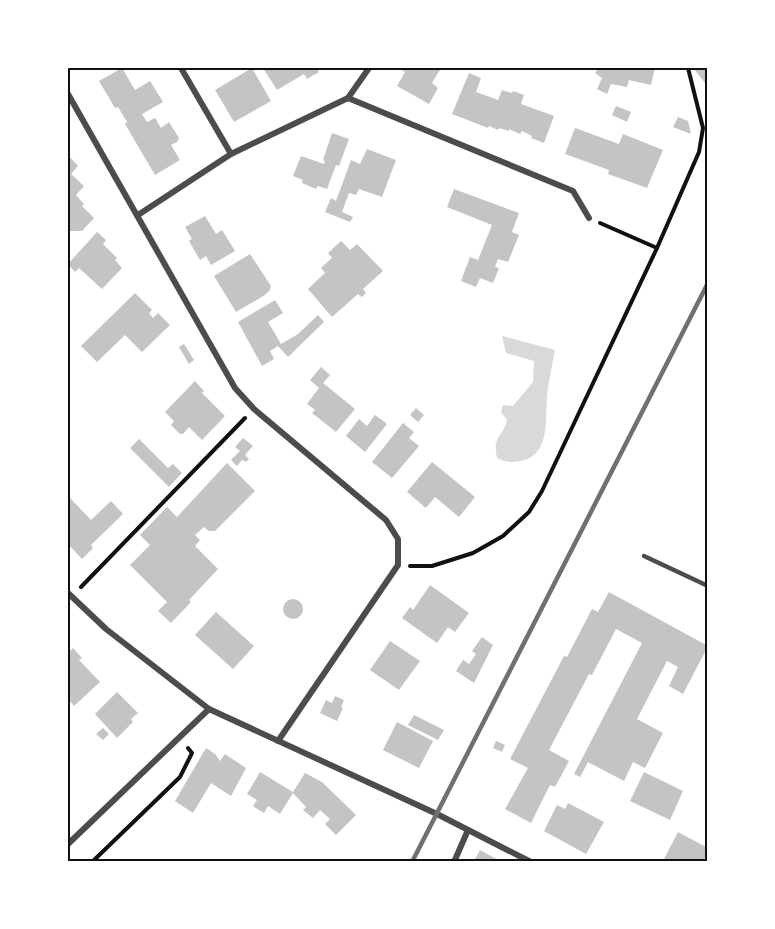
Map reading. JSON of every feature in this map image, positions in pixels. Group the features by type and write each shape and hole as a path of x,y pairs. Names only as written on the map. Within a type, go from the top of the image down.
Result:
{"street":[{"path":"181,68 231,154"},
{"path":"138,215 231,154 348,98 369,68"},
{"path":"68,94 235,388 254,409 386,520 398,539 398,565 278,741"},
{"path":"348,98 573,191 589,218"},
{"path":"68,594 105,629 209,708 437,813 531,861"},
{"path":"68,844 209,708"},
{"path":"454,861 468,830"}],"lane":[{"path":"644,556 708,586"}],"path":[{"path":"398,565 432,566 473,553 502,536 529,512 542,491 657,248 699,152 703,128 688,68"},
{"path":"589,218 657,248"},
{"path":"68,594 83,586 254,409"},
{"path":"92,861 180,777 192,753 179,738"}],"shaded area":[{"path":"502,336 555,350 542,444 530,458 514,462 497,458 497,441 507,420 501,412 503,405 513,406 533,382 534,361 506,353"}],"building":[{"path":"122,68 135,90 150,81 163,102 142,114 147,122 155,118 161,128 169,122 179,138 171,145 180,160 155,175 125,124 127,122 118,107 115,108 99,81"},
{"path":"252,68 271,101 234,122 215,90"},
{"path":"263,68 316,68 319,72 307,79 304,74 277,90"},
{"path":"398,68 441,68 432,83 438,88 429,104 397,86 405,72"},
{"path":"599,68 655,68 651,85 629,80 627,87 611,84 607,94 597,89 602,78 595,73"},
{"path":"708,68 708,87 694,69"},
{"path":"469,73 481,78 476,92 498,100 502,90 512,93 513,91 524,95 521,104 554,116 544,143 531,138 532,136 522,131 520,134 509,129 509,131 499,128 498,130 489,126 488,128 452,114"},
{"path":"616,106 631,112 627,122 612,115"},
{"path":"678,117 688,121 691,134 673,127"},
{"path":"575,128 619,144 623,134 663,150 647,188 608,174 609,170 565,154"},
{"path":"332,133 349,139 327,189 318,186 316,189 302,183 303,180 293,176 301,156 324,164 323,160"},
{"path":"367,149 396,160 382,197 359,189 356,195 349,193 342,212 353,217 350,222 325,212 331,198 336,201 351,160 360,164"},
{"path":"68,155 78,166 71,174 84,186 76,195 84,204 82,206 94,218 82,231 70,231 68,234"},
{"path":"454,189 519,213 512,232 519,235 508,262 498,259 495,267 499,268 493,283 480,278 476,287 461,281 470,257 478,260 492,225 447,207"},
{"path":"205,216 216,234 222,230 235,251 211,265 206,256 200,260 189,241 192,239 185,227"},
{"path":"97,232 106,240 103,244 117,258 115,260 122,268 102,289 79,268 75,272 68,264"},
{"path":"341,241 350,250 357,244 383,271 363,289 366,293 362,297 358,294 332,317 308,289 325,273 321,268 332,258 328,253"},
{"path":"250,254 271,286 265,295 236,312 214,276"},
{"path":"135,293 152,310 149,313 153,318 158,313 170,325 142,352 125,335 97,362 81,346"},
{"path":"275,300 283,313 268,322 281,344 298,334 318,315 324,322 288,357 278,346 270,351 274,359 262,366 238,322"},
{"path":"184,344 194,360 189,364 179,347"},
{"path":"321,367 330,375 323,383 355,409 336,432 312,413 315,410 307,404 319,388 310,380"},
{"path":"195,381 204,391 202,393 225,416 202,440 189,427 183,434 180,434 171,425 174,421 165,412"},
{"path":"416,408 424,415 418,422 410,415"},
{"path":"375,415 387,424 365,452 346,436 359,419 367,426"},
{"path":"403,423 414,432 409,438 419,446 392,478 372,462"},
{"path":"243,438 253,446 245,455 249,459 246,462 242,460 237,466 231,460 240,451 235,447"},
{"path":"139,439 168,468 173,464 182,473 169,487 130,448"},
{"path":"432,462 475,497 459,517 435,497 426,508 407,492"},
{"path":"227,463 255,491 215,531 209,531 204,527 195,535 200,540 195,546 218,569 171,623 158,611 167,602 130,565 150,545 140,535 167,507 177,517"},
{"path":"70,498 91,520 111,501 123,514 91,545 93,548 82,559 68,544 68,500"},
{"path":"430,585 469,613 455,632 448,627 437,643 402,618 410,607 413,610"},
{"path":"609,592 708,646 683,694 669,686 678,667 667,661 637,719 663,733 645,768 633,762 624,781 588,762 580,777 574,774 642,643 616,629 592,675 589,674 549,750 569,761 555,787 550,785 531,823 505,809 528,768 510,759 564,656 567,657 592,609 598,612"},
{"path":"293,599 300,602 303,609 300,616 293,619 286,616 283,609 286,602"},
{"path":"216,612 254,646 233,669 195,635"},
{"path":"482,637 493,645 474,683 456,671 463,660 469,664 476,654 472,651"},
{"path":"390,641 420,661 399,690 370,670"},
{"path":"73,648 82,658 79,660 100,682 74,706 68,699 68,653"},
{"path":"117,692 138,713 131,719 133,722 117,738 95,714"},
{"path":"335,696 344,700 337,721 320,713 326,700 332,703"},
{"path":"414,715 444,730 438,740 408,725"},
{"path":"397,722 433,741 419,768 383,750"},
{"path":"103,728 109,734 103,740 96,734"},
{"path":"496,741 505,745 502,752 493,748"},
{"path":"206,748 220,761 225,754 246,768 231,796 211,783 193,813 175,801"},
{"path":"260,772 293,792 305,773 322,782 356,815 336,835 325,824 330,819 320,810 313,818 303,810 306,807 293,793 280,814 268,806 264,813 253,806 257,800 247,794"},
{"path":"644,772 683,791 670,820 630,801"},
{"path":"568,803 604,822 586,854 544,831 557,805 565,809"},
{"path":"678,832 708,848 703,861 663,861"},
{"path":"480,850 500,861 474,861"}],"railway":[{"path":"412,862 708,283"}]}
